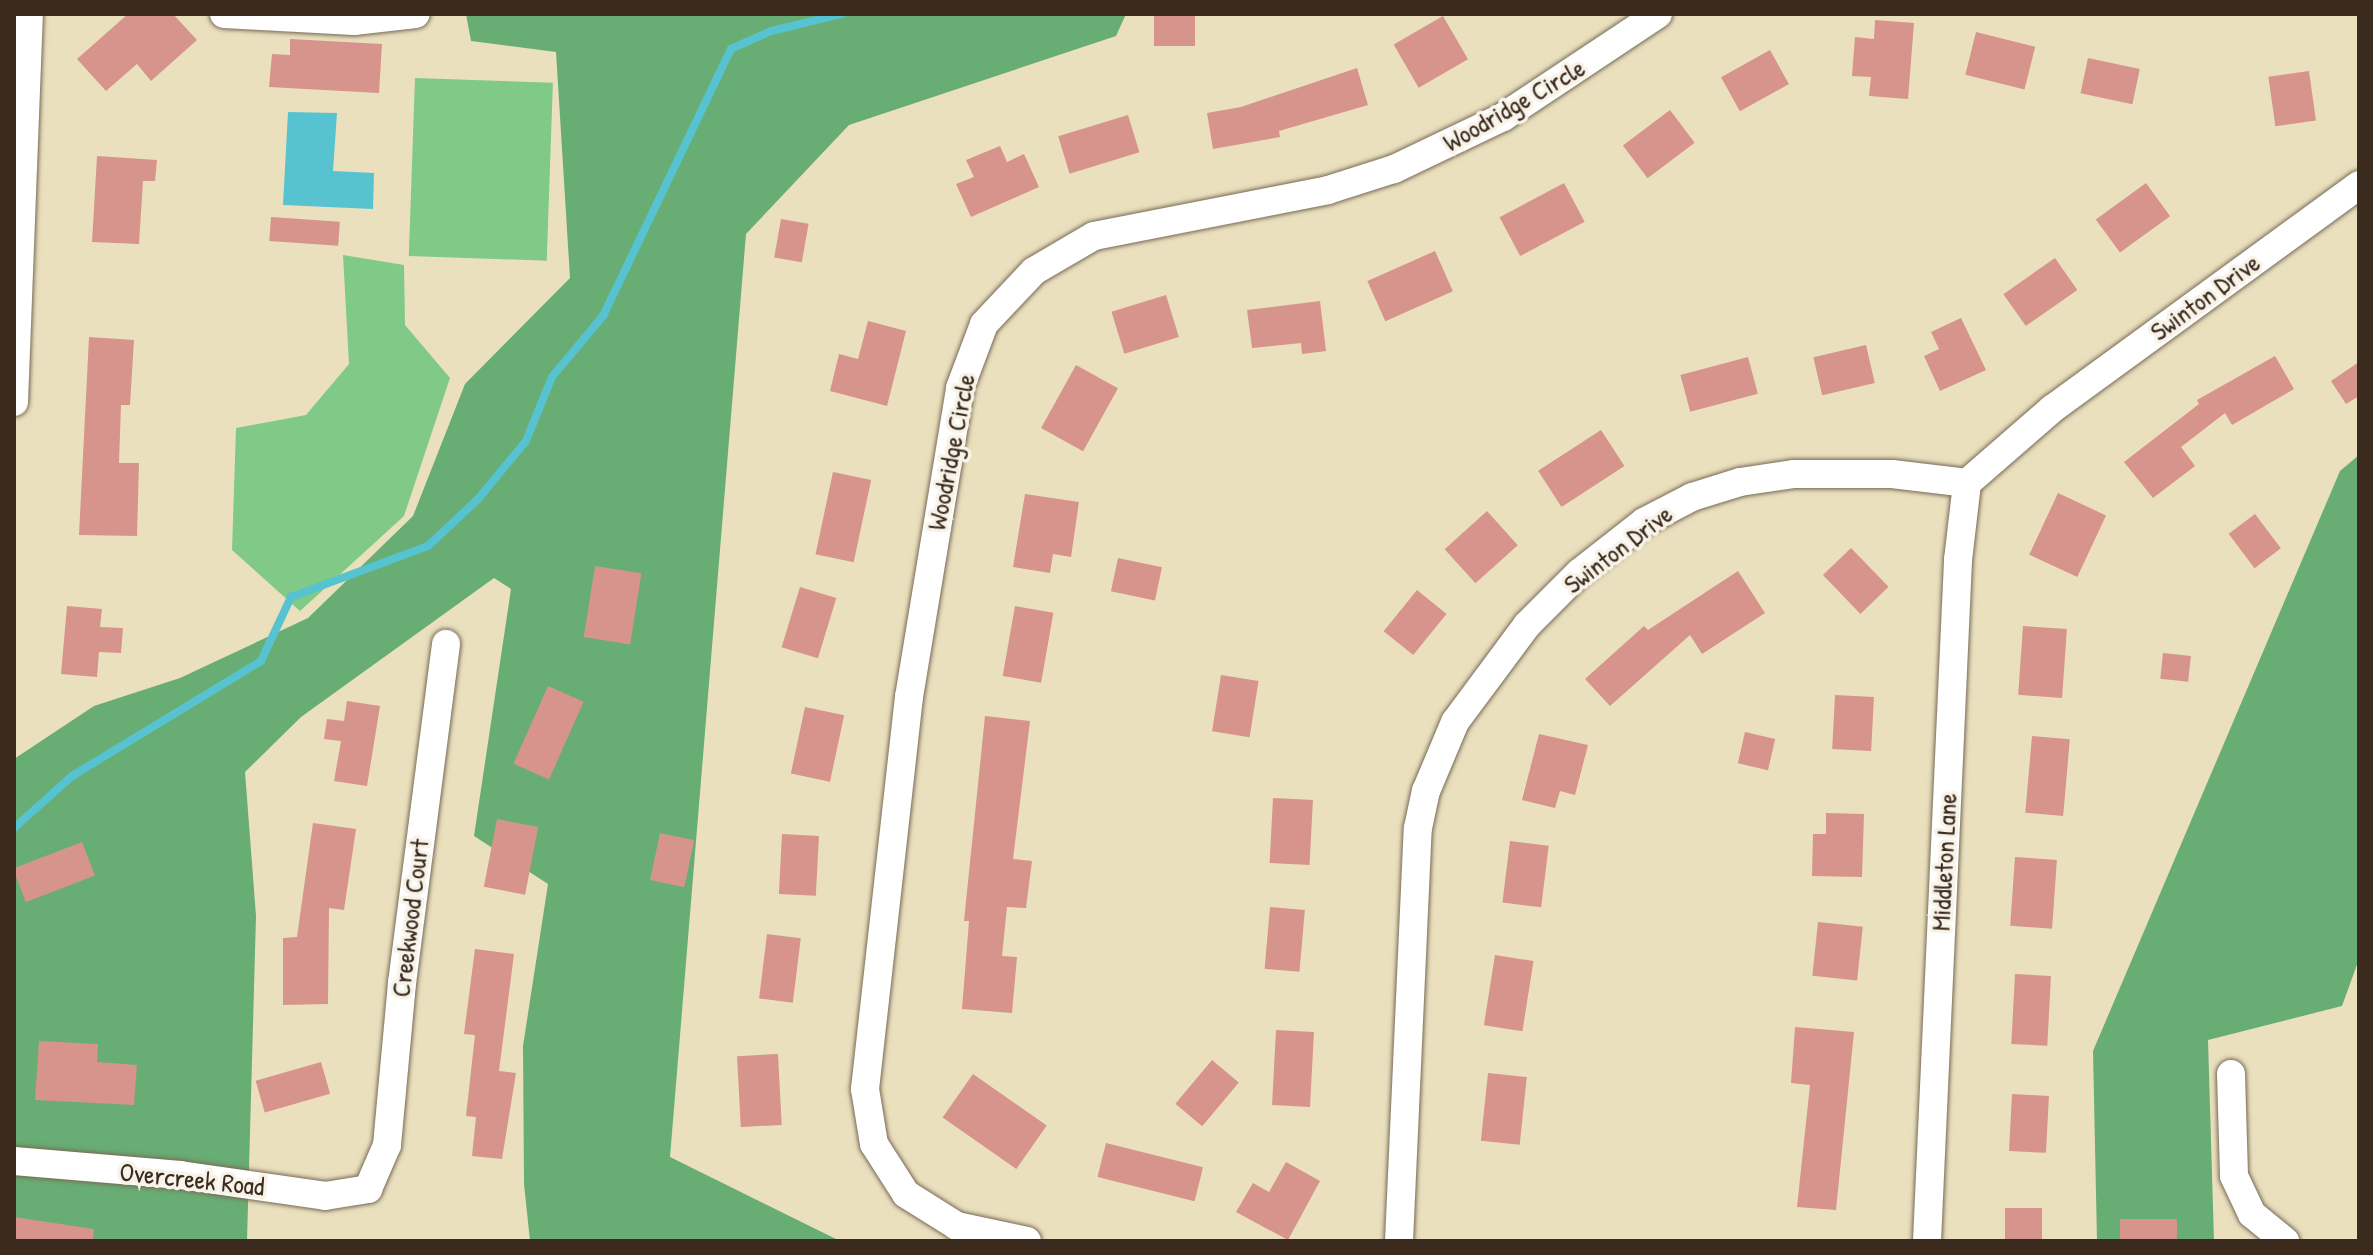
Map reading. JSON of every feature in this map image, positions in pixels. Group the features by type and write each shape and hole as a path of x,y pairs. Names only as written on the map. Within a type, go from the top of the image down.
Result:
{"street":[{"path":"14,402 29,14"},
{"path":"224,14 354,21 416,14"},
{"name":"Woodridge Circle","path":"1027,1241 957,1226 906,1194 874,1144 865,1089 909,697 960,388 984,324 1034,271 1094,236 1328,190 1394,169 1503,117 1658,14"},
{"name":"Swinton Drive","path":"1399,1241 1418,828 1439,754 1477,687 1527,625 1579,573 1644,522 1692,497 1740,482 1794,474 1892,474 1967,483 2052,409 2359,185"},
{"name":"Middleton Lane","path":"1927,1241 1958,560 1967,483"},
{"name":"Creekwood Court","path":"368,1189 387,1145 402,983 446,644"},
{"path":"2231,1074 2234,1176 2252,1214 2285,1241"},
{"name":"Overcreek Road","path":"14,1161 194,1177 325,1196 368,1189"}],"green space":[{"path":"466,14 1126,14 1116,36 849,125 746,234 670,1157 840,1241 530,1241 524,1184 523,1046 548,884 474,836 511,589 494,578 301,717 245,772 256,916 247,1241 14,1241 14,759 94,706 180,678 308,618 413,516 465,384 570,278 556,52 471,41"},
{"path":"415,78 553,83 547,261 409,256"},
{"path":"343,255 404,265 405,325 450,378 404,516 300,611 232,550 236,428 306,415 349,364"},
{"path":"2359,455 2359,959 2342,1006 2208,1040 2214,1241 2097,1241 2093,1051 2340,471"}],"water":[{"path":"288,112 337,113 333,171 374,173 373,209 283,205"}],"building":[{"path":"128,14 173,14 197,40 151,81 137,64 106,91 77,59"},
{"path":"1154,14 1195,14 1195,46 1154,46"},
{"path":"1443,16 1468,59 1419,88 1394,44"},
{"path":"1875,20 1914,23 1908,99 1869,96 1871,77 1852,76 1855,37 1874,39"},
{"path":"1976,32 2035,47 2025,89 1965,75"},
{"path":"290,39 382,44 379,93 269,87 272,54 290,55"},
{"path":"1770,50 1789,84 1740,111 1721,77"},
{"path":"2088,58 2140,69 2132,104 2081,93"},
{"path":"1357,68 1368,105 1279,131 1280,137 1213,149 1207,113 1241,107"},
{"path":"2309,71 2316,121 2275,126 2268,77"},
{"path":"1670,110 1695,143 1648,178 1623,146"},
{"path":"1128,115 1139,152 1070,174 1058,136"},
{"path":"1000,146 1007,162 1024,154 1039,187 971,217 956,184 974,177 966,160"},
{"path":"97,156 157,160 155,181 143,181 139,244 92,242"},
{"path":"1564,183 1585,222 1520,256 1500,217"},
{"path":"2146,183 2170,216 2120,253 2096,219"},
{"path":"271,217 340,222 338,246 269,241"},
{"path":"781,219 809,224 802,262 774,257"},
{"path":"1435,251 1453,291 1385,321 1367,281"},
{"path":"2055,258 2077,290 2026,326 2003,294"},
{"path":"1166,295 1179,337 1124,354 1111,312"},
{"path":"1320,301 1326,351 1302,354 1301,343 1252,348 1247,310"},
{"path":"1961,318 1986,370 1940,391 1924,356 1939,349 1931,332"},
{"path":"868,321 906,331 887,406 830,391 839,354 858,359"},
{"path":"89,337 134,340 130,405 121,405 119,463 139,463 137,536 79,535"},
{"path":"1866,345 1875,383 1822,395 1813,357"},
{"path":"2275,356 2294,389 2232,425 2225,413 2181,447 2195,466 2153,498 2124,462 2199,404 2197,400"},
{"path":"1748,357 1758,394 1690,412 1680,375"},
{"path":"2359,362 2359,396 2346,404 2331,381"},
{"path":"1076,365 1118,388 1083,451 1041,428"},
{"path":"1601,430 1624,466 1562,507 1538,471"},
{"path":"833,472 871,480 854,562 816,554"},
{"path":"2058,493 2106,515 2077,577 2029,555"},
{"path":"1025,494 1079,502 1071,557 1053,554 1050,573 1013,567"},
{"path":"1487,511 1518,545 1475,583 1445,549"},
{"path":"2255,514 2281,548 2255,568 2229,534"},
{"path":"1851,548 1889,587 1860,614 1823,575"},
{"path":"1118,558 1162,567 1155,601 1111,591"},
{"path":"595,566 641,573 630,644 584,637"},
{"path":"1738,571 1765,613 1702,654 1690,635 1610,706 1585,679 1644,626 1648,630"},
{"path":"800,587 836,598 818,658 782,647"},
{"path":"1417,590 1447,614 1413,655 1384,631"},
{"path":"67,606 102,609 100,627 123,628 121,653 99,652 97,677 61,674"},
{"path":"1015,606 1053,613 1041,683 1003,676"},
{"path":"2023,626 2067,629 2062,698 2018,695"},
{"path":"2163,653 2191,656 2188,682 2160,679"},
{"path":"1221,675 1259,681 1250,737 1212,731"},
{"path":"548,686 584,702 549,780 513,764"},
{"path":"1835,695 1874,697 1871,751 1832,749"},
{"path":"347,701 380,706 367,786 334,781 341,741 324,739 327,719 344,721"},
{"path":"805,707 844,715 830,782 791,774"},
{"path":"985,716 1030,721 1013,859 1032,861 1026,908 1007,907 1002,956 1017,957 1012,1013 962,1009 969,921 964,921"},
{"path":"1745,732 1775,739 1768,770 1738,763"},
{"path":"1539,734 1588,745 1575,795 1560,791 1555,808 1522,800"},
{"path":"2032,736 2070,739 2063,816 2025,813"},
{"path":"1273,798 1313,800 1310,865 1270,863"},
{"path":"1826,813 1864,814 1862,877 1812,876 1813,834 1826,834"},
{"path":"497,819 538,827 525,895 484,887"},
{"path":"313,823 356,829 344,910 329,908 328,1004 283,1005 283,938 297,937"},
{"path":"660,833 694,840 684,887 650,880"},
{"path":"782,834 819,836 816,896 779,894"},
{"path":"1510,841 1549,846 1541,907 1502,903"},
{"path":"82,842 95,876 26,902 14,868"},
{"path":"2015,857 2057,860 2052,929 2010,926"},
{"path":"1270,907 1305,910 1299,972 1265,969"},
{"path":"1818,922 1863,927 1857,980 1812,976"},
{"path":"767,934 801,938 793,1003 759,999"},
{"path":"475,949 514,954 499,1071 516,1073 502,1159 472,1156 476,1117 466,1116 475,1035 464,1034"},
{"path":"1495,955 1534,961 1522,1031 1484,1025"},
{"path":"2015,974 2051,976 2047,1046 2011,1044"},
{"path":"1795,1027 1854,1032 1836,1210 1797,1207 1810,1085 1791,1083"},
{"path":"1276,1030 1314,1032 1310,1107 1272,1105"},
{"path":"39,1041 98,1044 97,1062 137,1065 134,1105 35,1100"},
{"path":"778,1054 782,1125 741,1127 737,1056"},
{"path":"1212,1060 1239,1082 1202,1126 1175,1104"},
{"path":"321,1062 330,1094 265,1112 256,1081"},
{"path":"1488,1073 1527,1077 1520,1145 1481,1141"},
{"path":"973,1074 1047,1126 1016,1169 943,1117"},
{"path":"2012,1094 2049,1096 2046,1153 2009,1151"},
{"path":"1106,1143 1203,1167 1195,1201 1098,1177"},
{"path":"1286,1162 1320,1181 1288,1240 1236,1212 1253,1183 1269,1192"},
{"path":"2005,1208 2042,1208 2042,1241 2005,1241"},
{"path":"14,1217 94,1229 93,1241 14,1241"},
{"path":"2120,1219 2177,1219 2177,1241 2120,1241"}],"waterway":[{"path":"14,828 72,776 261,661 291,597 428,546 478,499 526,441 552,377 603,316 731,49 771,31 842,14"}]}
